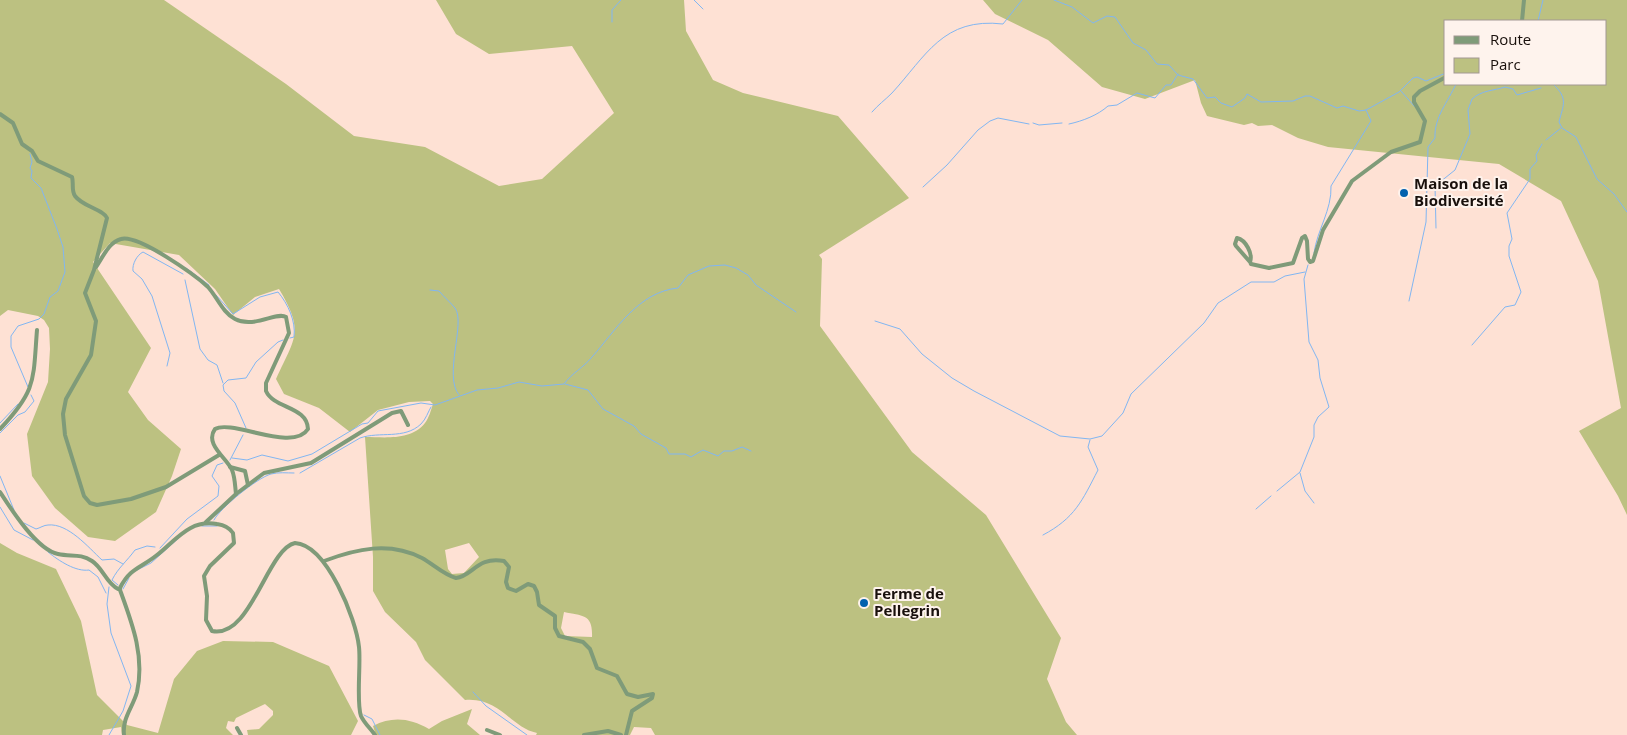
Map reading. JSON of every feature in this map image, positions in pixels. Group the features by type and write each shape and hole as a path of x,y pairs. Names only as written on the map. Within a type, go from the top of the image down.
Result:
{"street":[{"path":"1522,20 1524,0"},
{"path":"1250,262 1250,253 1242,240 1237,238 1235,244 1250,262 1268,268 1292,264 1304,236 1307,239 1308,259 1310,262 1313,261 1323,230 1352,181 1390,152 1417,145 1421,141 1425,120 1414,98 1420,91 1444,78"},
{"path":"0,114 13,123 21,143 32,151 38,161 72,177 73,191 78,200 107,215 94,270 85,293 86,300 96,321 91,355 66,399 63,414 64,431 84,496 97,505 139,497 172,484 219,455"},
{"path":"94,270 111,244 120,239 130,239 166,257 204,283 229,315 236,320 256,323 278,316 286,316 289,333 266,383 266,391 275,402 302,415 307,421 307,430 301,435 290,437 250,433 219,426 213,431 212,436 219,455 230,467 236,494"},
{"path":"0,429 21,406 30,389 37,330"},
{"path":"119,589 131,571 151,559 188,528 206,522 236,494 264,473 311,463 392,413 401,411 408,425"},
{"path":"230,467 245,471 248,485"},
{"path":"0,492 18,521 51,551 59,554 86,557 96,563 110,583 119,589 134,629 138,660 137,689 123,723 124,735"},
{"path":"206,522 229,528 235,540 231,547 208,568 204,576 207,596 206,620 210,629 214,631 226,628 248,611 264,579 290,544 305,545 324,562 356,629 359,655 360,713 375,735"},
{"path":"324,562 352,551 393,549 420,557 448,575 458,578 480,563 504,561 509,567 506,582 508,588 516,591 528,584 534,586 539,605 555,616 554,627 558,635 583,642 590,649 597,668 616,676 627,694 638,697 653,694 652,698 632,711 626,735"},
{"path":"237,728 241,735"},
{"path":"488,730 500,735"},
{"path":"584,735 608,731 621,735"}],"green space":[{"path":"0,0 164,0 286,84 354,136 425,147 499,186 542,179 614,113 572,46 489,54 456,34 436,0 684,0 686,31 713,80 743,93 838,116 909,198 819,255 822,259 820,326 912,452 986,515 1061,638 1047,679 1066,722 1077,735 655,735 651,728 634,727 630,735 536,735 537,733 528,730 487,703 477,700 465,700 425,660 416,642 385,612 373,591 373,557 365,437 397,437 413,433 428,419 433,404 430,401 409,402 378,410 350,432 319,408 284,394 276,379 294,334 292,315 279,289 255,297 233,315 215,289 179,255 110,243 93,262 151,348 128,392 148,420 181,449 172,476 156,512 115,541 88,537 55,508 32,476 27,434 48,382 49,328 44,320 38,316 8,310 0,316","holes":["469,543 479,557 464,573 452,574 448,569 445,550","564,612 585,617 589,620 592,637 565,636 561,628"]},
{"path":"983,0 1627,0 1627,515 1618,496 1579,431 1621,408 1598,281 1561,201 1499,164 1328,147 1298,138 1272,125 1258,126 1252,123 1244,125 1207,116 1201,103 1195,80 1145,99 1102,87 1048,40 995,14"},
{"path":"0,543 17,553 56,569 81,621 97,695 127,725 158,733 174,679 197,651 223,641 273,642 329,666 358,721 351,735 248,735 247,730 259,729 273,715 273,711 265,704 236,718 234,722 228,721 226,728 233,735 122,735 121,727 103,730 102,735 0,735"},
{"path":"472,709 467,724 480,735 376,735 373,726 387,721 401,720 415,722 429,729 442,721"}],"waterway":[{"path":"612,22 612,10 621,0"},
{"path":"694,0 703,9"},
{"path":"872,112 892,93 926,53 950,33 982,23 1003,24 1022,0"},
{"path":"1054,0 1072,7 1093,23 1107,16 1115,17 1133,43 1146,50 1157,64 1169,65 1178,75 1193,79 1207,98 1215,97 1221,103 1232,107 1245,98 1247,94 1261,102 1293,101 1310,96 1337,108 1343,106 1359,111 1366,110 1399,92 1413,78 1417,77 1426,81 1444,74"},
{"path":"1538,20 1543,0"},
{"path":"1069,124 1090,117 1108,106 1117,105 1137,93 1155,98 1166,85 1171,85 1178,74"},
{"path":"1409,301 1426,222 1428,147 1435,138 1439,116 1455,85"},
{"path":"1554,85 1564,102 1559,122 1562,128 1576,137 1597,179 1614,194 1627,212"},
{"path":"1436,228 1435,186 1455,170 1470,134 1468,110 1472,99 1484,92 1505,87 1513,89 1517,95 1541,88"},
{"path":"1401,91 1415,107"},
{"path":"1314,253 1327,212 1331,186 1371,121 1366,110"},
{"path":"923,187 947,165 978,130 990,121 998,118 1029,124"},
{"path":"1033,123 1039,125 1062,123"},
{"path":"1546,140 1561,128"},
{"path":"1472,345 1505,307 1515,305 1521,292 1509,256 1509,246 1512,239 1507,213 1530,179 1530,169 1537,161 1536,155 1542,144"},
{"path":"28,387 11,347 11,336 18,326 39,319 44,314 50,297 58,291 65,272 63,247 57,229 41,188 31,178 32,171 30,168 32,162 30,154"},
{"path":"167,366 170,353 152,296 142,279 133,271 133,266 137,257 143,252 183,274"},
{"path":"232,458 247,460 262,455 288,461 312,454 362,424 368,423 378,411 421,403 435,405 477,390 498,388 519,382 542,386 564,384 589,361 619,324 640,304 664,291 678,288 688,275 709,266 725,265 736,268 748,275 756,285 796,312"},
{"path":"1277,491 1300,472 1314,437 1314,425 1318,417 1329,407 1320,378 1318,360 1309,342 1304,279 1308,265"},
{"path":"186,268 209,285"},
{"path":"875,321 900,329 922,354 952,378 974,391 1060,436 1090,439 1102,436 1123,413 1131,394 1204,323 1218,303 1251,282 1274,282 1285,276 1305,272"},
{"path":"185,280 200,349 208,360 217,365 223,383"},
{"path":"430,290 439,291 455,308 458,315 453,376 459,395"},
{"path":"216,295 233,314 260,297 278,292 288,307 292,319 294,337 290,338"},
{"path":"246,428 235,403 224,391 223,385 228,380 246,378 256,362 278,342 283,340"},
{"path":"565,384 588,390 603,409 634,426 641,434 666,448 669,454 685,454 691,457 703,450 718,456 724,451 732,451 742,447 751,451"},
{"path":"0,433 18,415 25,412 34,401 31,395"},
{"path":"0,423 18,404"},
{"path":"300,473 360,438 400,434 414,429 423,422 431,407"},
{"path":"230,460 243,435"},
{"path":"1043,535 1063,522 1076,508 1098,470 1088,447 1090,440"},
{"path":"160,548 187,519 218,496 219,486 212,476 217,465 223,463"},
{"path":"214,520 231,501 248,487 265,477 277,473 294,473"},
{"path":"1300,473 1305,491 1314,503"},
{"path":"0,476 14,510"},
{"path":"1256,509 1271,496"},
{"path":"0,507 14,530 33,540"},
{"path":"24,523 36,529 45,525 55,525 63,528 77,537 102,560 114,559 123,564"},
{"path":"202,526 217,526"},
{"path":"137,570 151,563 181,536"},
{"path":"118,585 112,580 135,550 147,546 155,547"},
{"path":"48,552 73,568 89,570 98,577 106,593"},
{"path":"123,589 129,578"},
{"path":"109,587 107,604 111,633 131,686 123,711 109,735"},
{"path":"473,692 486,706 527,735"},
{"path":"364,715 372,719 380,735"}],"place":[{"name":"Maison de la Biodiversité","path":"1404,193"},
{"name":"Ferme de Pellegrin","path":"864,603"}]}
